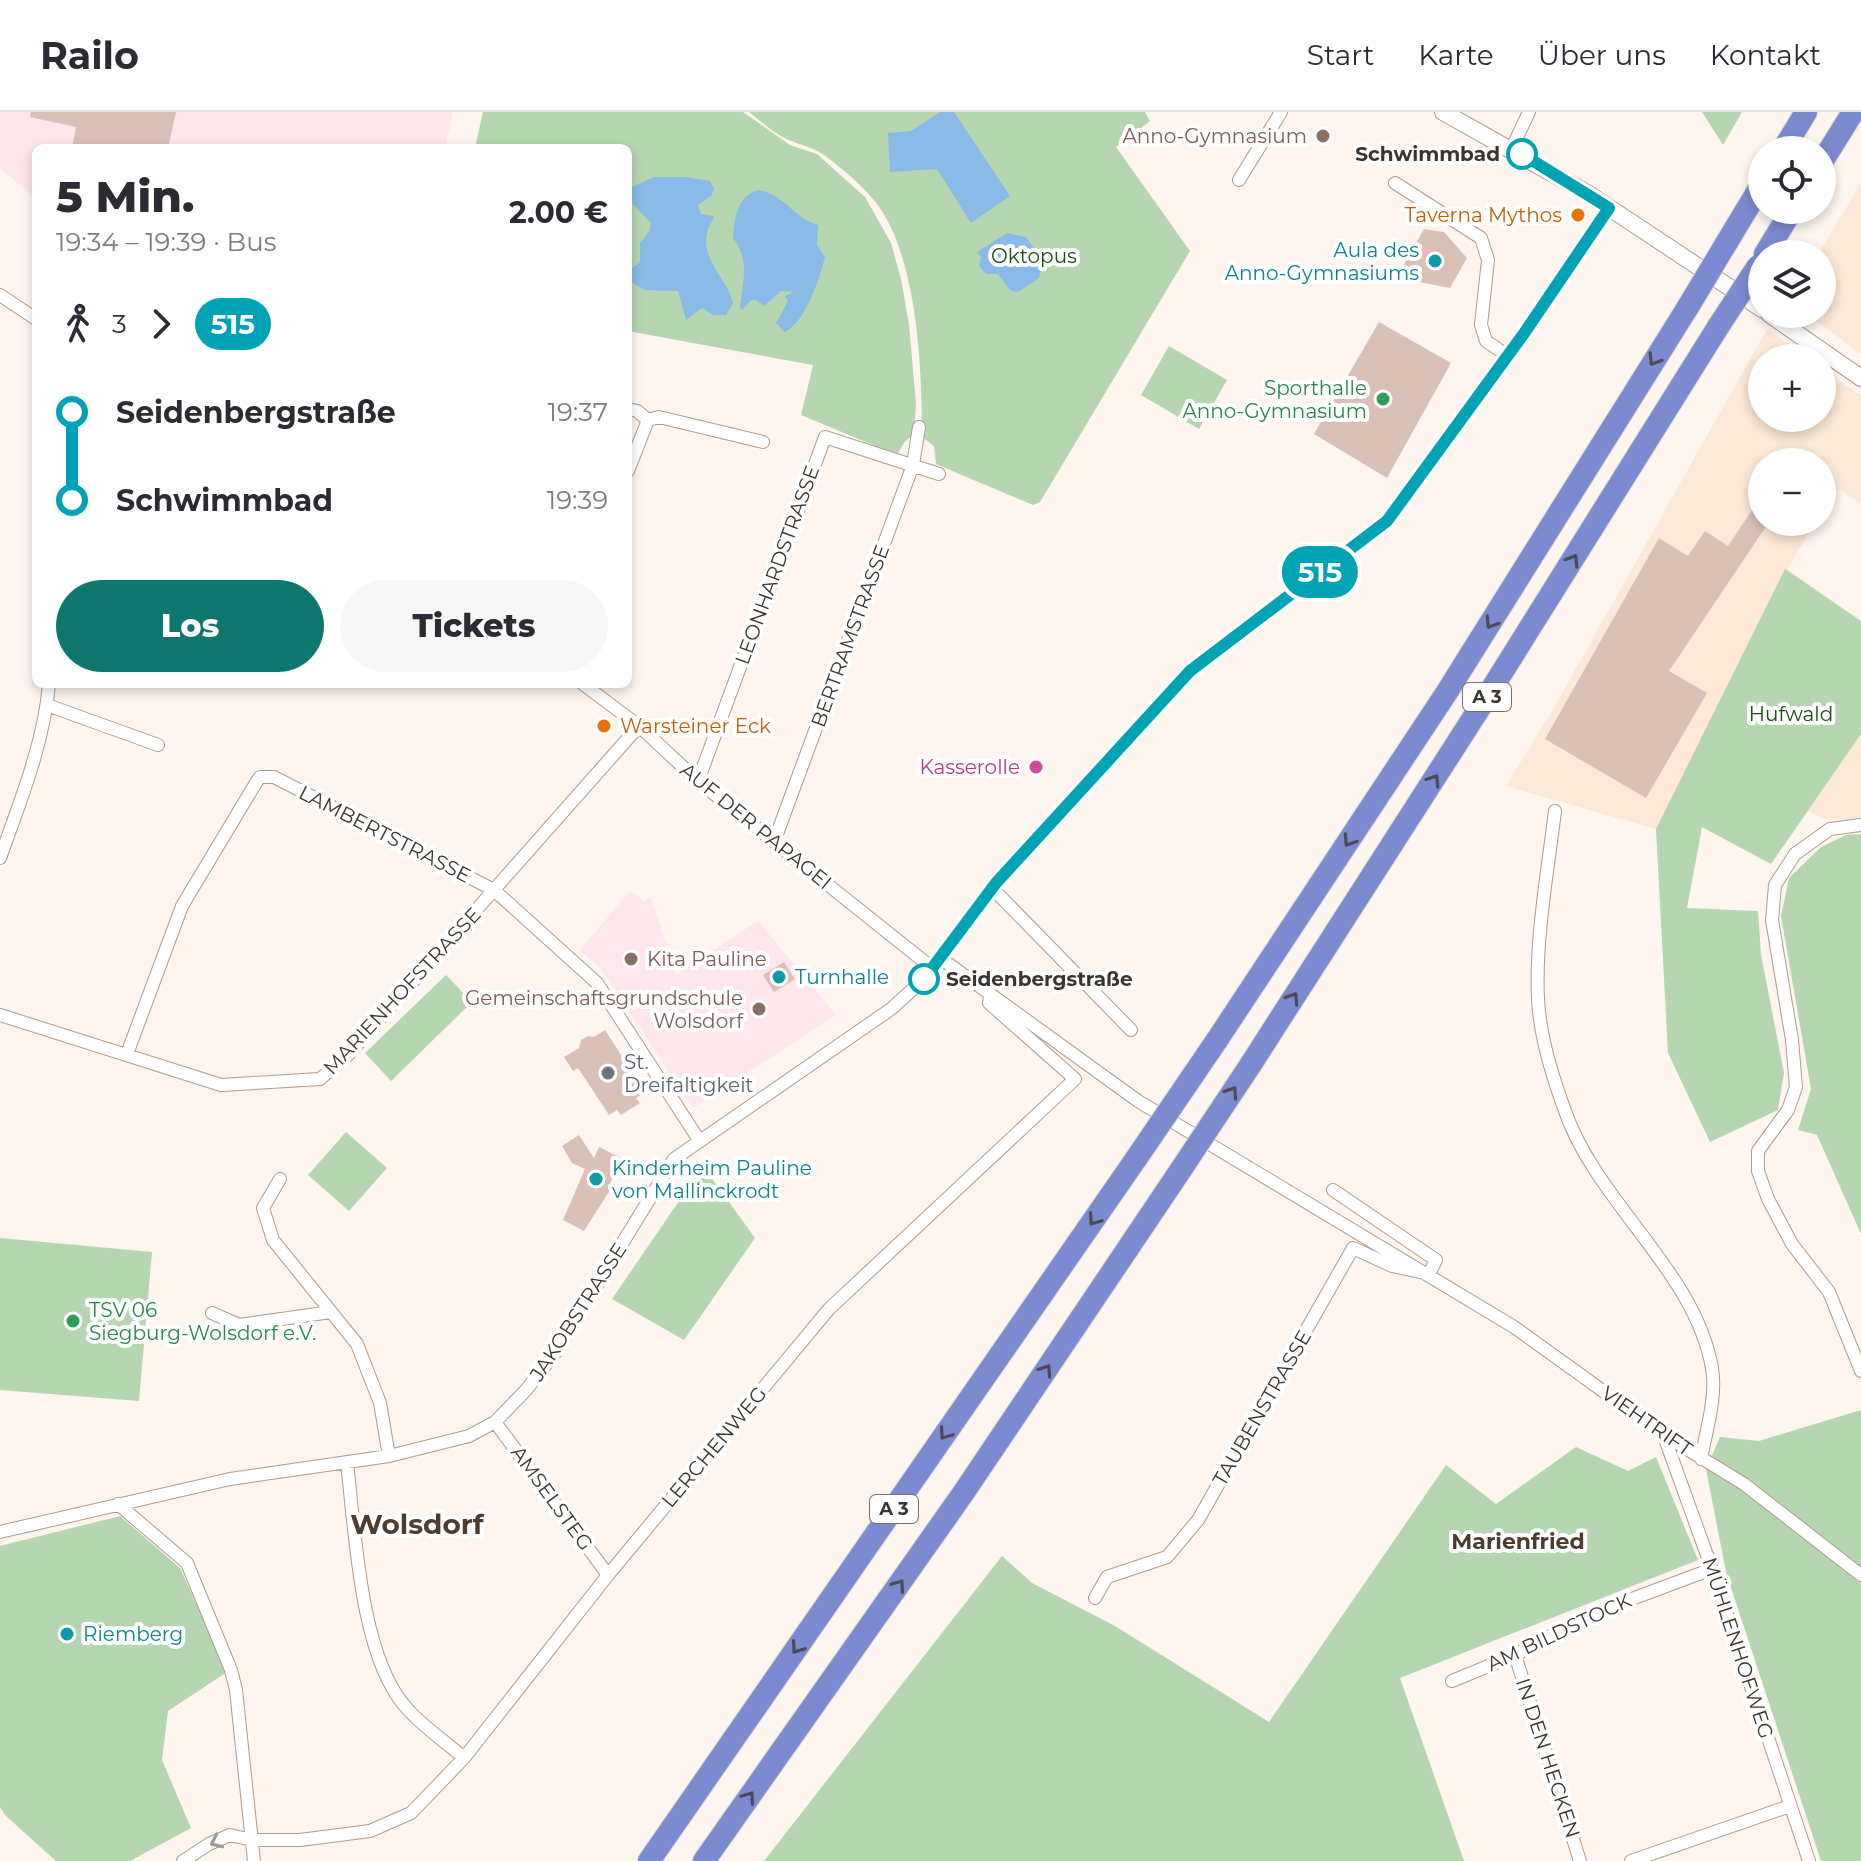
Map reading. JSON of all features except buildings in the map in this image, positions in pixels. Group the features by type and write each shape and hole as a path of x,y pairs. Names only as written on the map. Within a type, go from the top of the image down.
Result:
{"highway":[{"path":"1779,136 1792,112"},
{"path":"1791,136 1806,112"},
{"path":"1836,139 1853,112"},
{"name":"A 3","path":"649,1861 1217,1040 1447,692 1748,207"},
{"name":"A 3","path":"704,1861 964,1492 1251,1064 1748,281"}],"street":[{"path":"1239,180 1281,112"},
{"path":"1443,112 1512,148 1748,300"},
{"path":"1512,148 1529,112"},
{"path":"1395,183 1481,238 1488,260 1488,287 1481,305 1481,325 1486,341 1508,356"},
{"path":"935,962 992,888 1089,778 1190,671 1387,521 1508,356 1609,208"},
{"path":"0,295 32,316"},
{"path":"1789,328 1861,378"},
{"path":"632,410 648,420"},
{"path":"648,420 659,417 763,442"},
{"path":"632,461 648,420"},
{"name":"BERTRAMSTRASSE","path":"774,842 913,465 919,427"},
{"name":"LEONHARDSTRASSE","path":"698,781 825,437 913,465"},
{"path":"913,465 939,474"},
{"path":"0,858 30,770 49,688"},
{"name":"AUF DER PAPAGEI","path":"588,688 639,726 698,781 774,842 935,962 1138,1101"},
{"path":"47,705 158,745"},
{"name":"MARIENHOFSTRASSE","path":"0,1015 221,1085 320,1079 346,1057 639,726"},
{"name":"LAMBERTSTRASSE","path":"127,1054 182,906 260,777 274,777 494,890 597,983 699,1140"},
{"path":"1555,811 1544,900 1538,997 1545,1047 1565,1114 1583,1151 1690,1306 1704,1338 1712,1371 1709,1417 1701,1459"},
{"path":"1861,825 1830,829 1795,854 1775,885 1772,920 1792,1040 1796,1087 1788,1110 1758,1151 1758,1171 1768,1199 1792,1244 1829,1292 1861,1371"},
{"path":"992,888 1131,1030"},
{"name":"JAKOBSTRASSE","path":"0,1532 230,1479 389,1456 469,1436 495,1422 555,1353 674,1159 891,1009 924,979 935,962"},
{"name":"LERCHENWEG","path":"183,1861 230,1835 252,1840 300,1840 370,1831 411,1813 464,1758 608,1575 829,1309 1075,1079 989,1003 990,997"},
{"name":"VIEHTRIFT","path":"1138,1101 1236,1163 1429,1274 1514,1327 1664,1435 1744,1484 1861,1575"},
{"path":"280,1179 263,1208 273,1240 357,1344 380,1403 389,1456"},
{"path":"1333,1190 1436,1260 1429,1274"},
{"name":"TAUBENSTRASSE","path":"1095,1598 1107,1577 1167,1557 1198,1520 1353,1248 1392,1266 1429,1274"},
{"path":"212,1313 239,1325 331,1312"},
{"name":"AMSELSTEG","path":"495,1422 608,1575"},
{"name":"MÜHLENHOFWEG","path":"1664,1435 1809,1861"},
{"path":"347,1463 360,1574 377,1657 403,1705 464,1758"},
{"path":"118,1504 187,1563 231,1670 236,1690 254,1861"},
{"name":"AM BILDSTOCK","path":"1452,1681 1515,1655 1589,1615 1712,1569"},
{"name":"IN DEN HECKEN","path":"1515,1655 1580,1861"},
{"path":"1631,1861 1790,1806"}],"shaded area":[{"path":"0,112 453,112 446,144 32,144 32,196 0,168"},
{"path":"1861,183 1861,354 1826,328 1836,328 1836,240 1826,240"},
{"path":"1767,329 1788,344 1759,344"},
{"path":"1748,363 1748,432 1836,432 1836,378 1861,396 1861,504 1839,488 1836,492 1836,448 1748,448 1748,536 1807,536 1787,569 1861,621 1785,570 1656,829 1506,786 1552,711"},
{"path":"1861,734 1861,819 1824,819 1808,811"},
{"name":"Gemeinschaftsgrundschule Wolsdorf","path":"630,891 644,901 651,897 676,975 758,921 836,1015 693,1108 601,969 580,950"}],"green space":[{"path":"483,112 743,112 790,145 817,154 865,197 891,243 909,324 916,404 914,435 905,441 897,455 801,415 813,365 632,332 632,144 476,144"},
{"name":"Oktopus","path":"749,112 1145,112 1150,121 1116,147 1190,251 1040,502 1033,505 936,464 934,446 922,437 915,316 901,254 891,227 872,198 841,168 819,152 778,134"},
{"path":"1702,112 1742,112 1723,145"},
{"path":"1169,346 1227,380 1199,429 1141,395"},
{"name":"Hufwald","path":"1785,569 1861,621 1861,734 1771,864 1702,827 1687,908 1758,911 1761,955 1784,1073 1778,1110 1710,1142 1668,1053 1656,829"},
{"path":"1861,834 1861,1234 1817,1135 1798,1130 1811,1089 1781,916 1789,878 1821,847 1846,835"},
{"path":"446,975 472,1002 391,1081 365,1053"},
{"path":"346,1132 387,1168 349,1211 308,1175"},
{"path":"703,1166 755,1238 684,1340 612,1299"},
{"name":"TSV 06 Siegburg-Wolsdorf e.V.","path":"0,1238 152,1252 139,1401 0,1390"},
{"path":"1861,1410 1861,1861 1821,1861 1726,1572 1706,1469 1720,1437 1759,1441"},
{"path":"1576,1447 1628,1471 1656,1457 1698,1560 1400,1678 1464,1861 764,1861 1002,1556 1032,1583 1115,1626 1269,1722 1446,1465 1496,1504"},
{"path":"120,1516 180,1568 227,1672 168,1711 162,1760 191,1828 130,1861 56,1861 0,1807 0,1546"}],"water":[{"path":"940,112 954,112 1010,196 971,223 937,169 890,172 888,133 911,131"},
{"path":"654,177 710,181 714,189 711,196 698,205 701,214 714,216 706,243 711,261 733,303 726,315 713,315 702,308 686,320 678,291 646,290 632,283 632,268 640,262 640,243 649,232 651,223 632,203 632,187"},
{"path":"758,190 775,196 818,225 817,245 825,257 805,310 793,327 785,332 776,323 788,301 785,296 794,292 781,291 764,306 751,300 742,310 740,307 743,262 733,238 735,223 741,203"},
{"path":"1007,233 1026,237 1042,261 1039,278 1018,292 1010,290 998,274 986,274 979,266 981,257 977,252"}],"bus line":[{"name":"515","path":"924,979 996,883 1190,671 1387,521 1525,332 1609,208 1522,154"}],"place":[{"name":"Anno-Gymnasium","path":"1323,136"},
{"name":"Schwimmbad","path":"1522,154"},
{"name":"Taverna Mythos","path":"1578,215"},
{"name":"Aula des Anno-Gymnasiums","path":"1435,261"},
{"name":"Sporthalle Anno-Gymnasium","path":"1383,399"},
{"name":"Warsteiner Eck","path":"604,726"},
{"name":"Kasserolle","path":"1036,767"},
{"name":"Kita Pauline","path":"631,959"},
{"name":"Turnhalle","path":"779,977"},
{"name":"Seidenbergstraße","path":"924,979"},
{"name":"Gemeinschaftsgrundschule Wolsdorf","path":"759,1009"},
{"name":"St. Dreifaltigkeit","path":"608,1073"},
{"name":"Kinderheim Pauline von Mallinckrodt","path":"596,1179"},
{"name":"TSV 06 Siegburg-Wolsdorf e.V.","path":"73,1321"},
{"name":"Riemberg","path":"67,1634"}],"district":[{"name":"Wolsdorf","path":"417,1524"},
{"name":"Marienfried","path":"1518,1541"}]}
